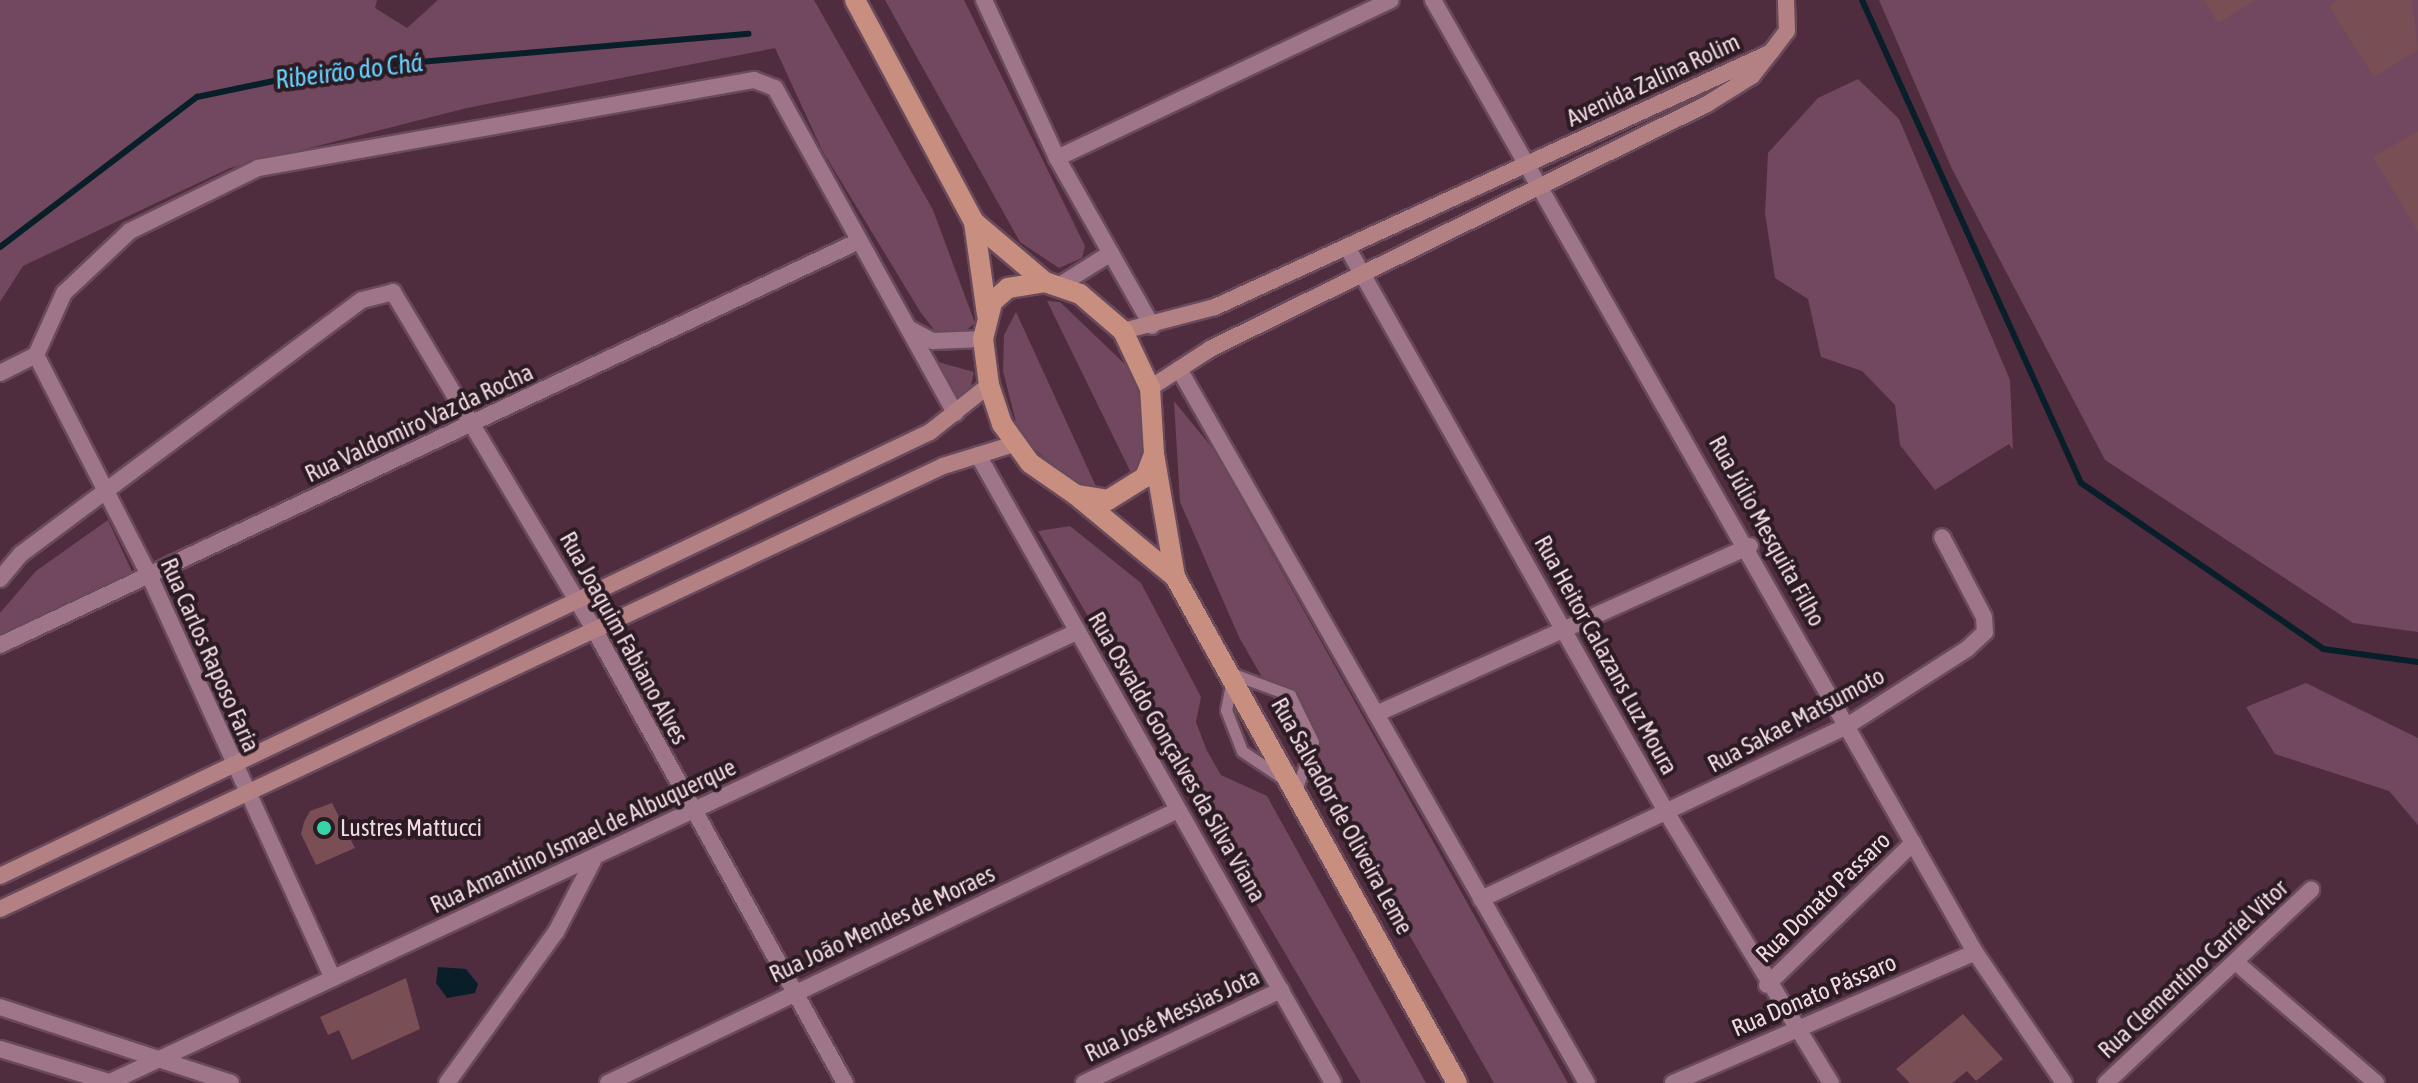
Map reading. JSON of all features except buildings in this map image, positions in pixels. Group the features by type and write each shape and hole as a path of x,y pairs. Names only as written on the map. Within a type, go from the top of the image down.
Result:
{"main road":[{"path":"855,0 974,222 987,315 983,339 989,385 1014,444 1175,577"},
{"path":"1771,52 1787,31 1786,0"},
{"name":"Avenida Zalina Rolim","path":"1123,331 1152,326 1215,307 1771,52"},
{"name":"Avenida Zalina Rolim","path":"1150,388 1179,369 1362,275 1707,104 1752,76 1771,52"},
{"path":"974,222 1052,283 1123,331 1150,388 1154,454 1175,577"},
{"path":"987,315 1008,288 1052,283"},
{"path":"0,876 930,432 989,385"},
{"path":"0,909 978,455 1014,444"},
{"path":"1076,495 1108,500 1130,492 1154,454"},
{"name":"Rua Salvador de Oliveira Leme","path":"1175,577 1297,788 1457,1083"}],"street":[{"path":"984,0 1057,158 1152,326"},
{"path":"1057,158 1391,0"},
{"name":"Rua Júlio Mesquita Filho","path":"1433,0 1750,546 1847,726 1975,952 2064,1083"},
{"path":"0,373 36,355 64,293 130,231 258,168 754,80 775,88 857,242 910,329 955,413"},
{"name":"Rua Valdomiro Vaz da Rocha","path":"0,645 857,242"},
{"name":"Rua Heitor Calazans Luz Moura","path":"1347,247 1567,631 1668,815 1793,1029 1831,1083"},
{"path":"1052,283 1111,253"},
{"name":"Rua Joaquim Fabiano Alves","path":"105,494 362,300 393,292 403,300 595,631 691,810 845,1083"},
{"path":"910,329 933,341 983,339"},
{"name":"Rua Carlos Raposo Faria","path":"36,355 149,575 232,764 333,978"},
{"path":"1179,369 1587,1083"},
{"name":"Rua Osvaldo Gonçalves da Silva Viana","path":"978,455 1333,1083"},
{"path":"0,579 21,554 105,494"},
{"name":"Rua Sakae Matsumoto","path":"1481,899 1668,815 1847,726 1985,632 1984,617 1942,537"},
{"path":"1376,714 1567,631 1750,546"},
{"name":"Rua Amantino Ismael de Albuquerque","path":"110,1083 593,861 691,810 1078,631"},
{"name":"Rua João Mendes de Moraes","path":"608,1083 1178,810"},
{"name":"Rua Donato Passaro","path":"1767,985 1913,843"},
{"path":"447,1083 556,932 593,861"},
{"name":"Rua Clementino Carriel Vitor","path":"2106,1083 2239,965 2311,890"},
{"name":"Rua Donato Pássaro","path":"1673,1083 1975,952"},
{"path":"2239,965 2376,1083"},
{"name":"Rua José Messias Jota","path":"1084,1083 1281,990"},
{"path":"0,1007 231,1083"},
{"path":"0,1049 110,1083"}],"lane":[{"path":"1233,674 1290,695 1313,742 1297,788 1242,751 1226,710 1233,674"}],"shaded area":[{"path":"0,0 377,0 375,8 407,28 438,0 814,0 933,210 975,323 958,337 936,332 921,313 822,150 775,48 467,108 230,168 23,266 0,302"},
{"path":"885,0 964,0 1085,246 1082,258 1059,268 1020,242"},
{"path":"1879,0 2418,0 2418,632 2353,623 2105,460 1952,169"},
{"path":"1858,79 1899,119 2010,380 2013,450 2009,444 1935,490 1900,445 1895,405 1862,371 1821,357 1808,299 1775,278 1765,213 1768,153 1818,98"},
{"path":"1047,301 1060,302 1132,371 1146,422 1146,458 1135,481"},
{"path":"1016,312 1100,495 1086,493 1030,445 1016,422 1003,371 1004,335"},
{"path":"938,362 974,372 968,399 958,400"},
{"path":"1174,401 1214,450 1568,1083 1494,1083 1239,637 1180,502"},
{"path":"108,520 134,576 0,637 0,613 36,571"},
{"path":"1070,526 1141,583 1201,697 1196,722 1207,751 1221,775 1267,796 1426,1083 1361,1083 1038,531"},
{"path":"2306,683 2418,738 2418,825 2389,791 2275,754 2246,707"}],"water":[{"path":"438,967 466,969 478,984 475,993 447,998 436,983"}],"waterway":[{"path":"1862,0 2081,483 2323,649 2418,662"},
{"name":"Ribeirão do Chá","path":"0,247 197,97 326,70 748,34"}],"place":[{"name":"Lustres Mattucci","path":"324,828"}]}
